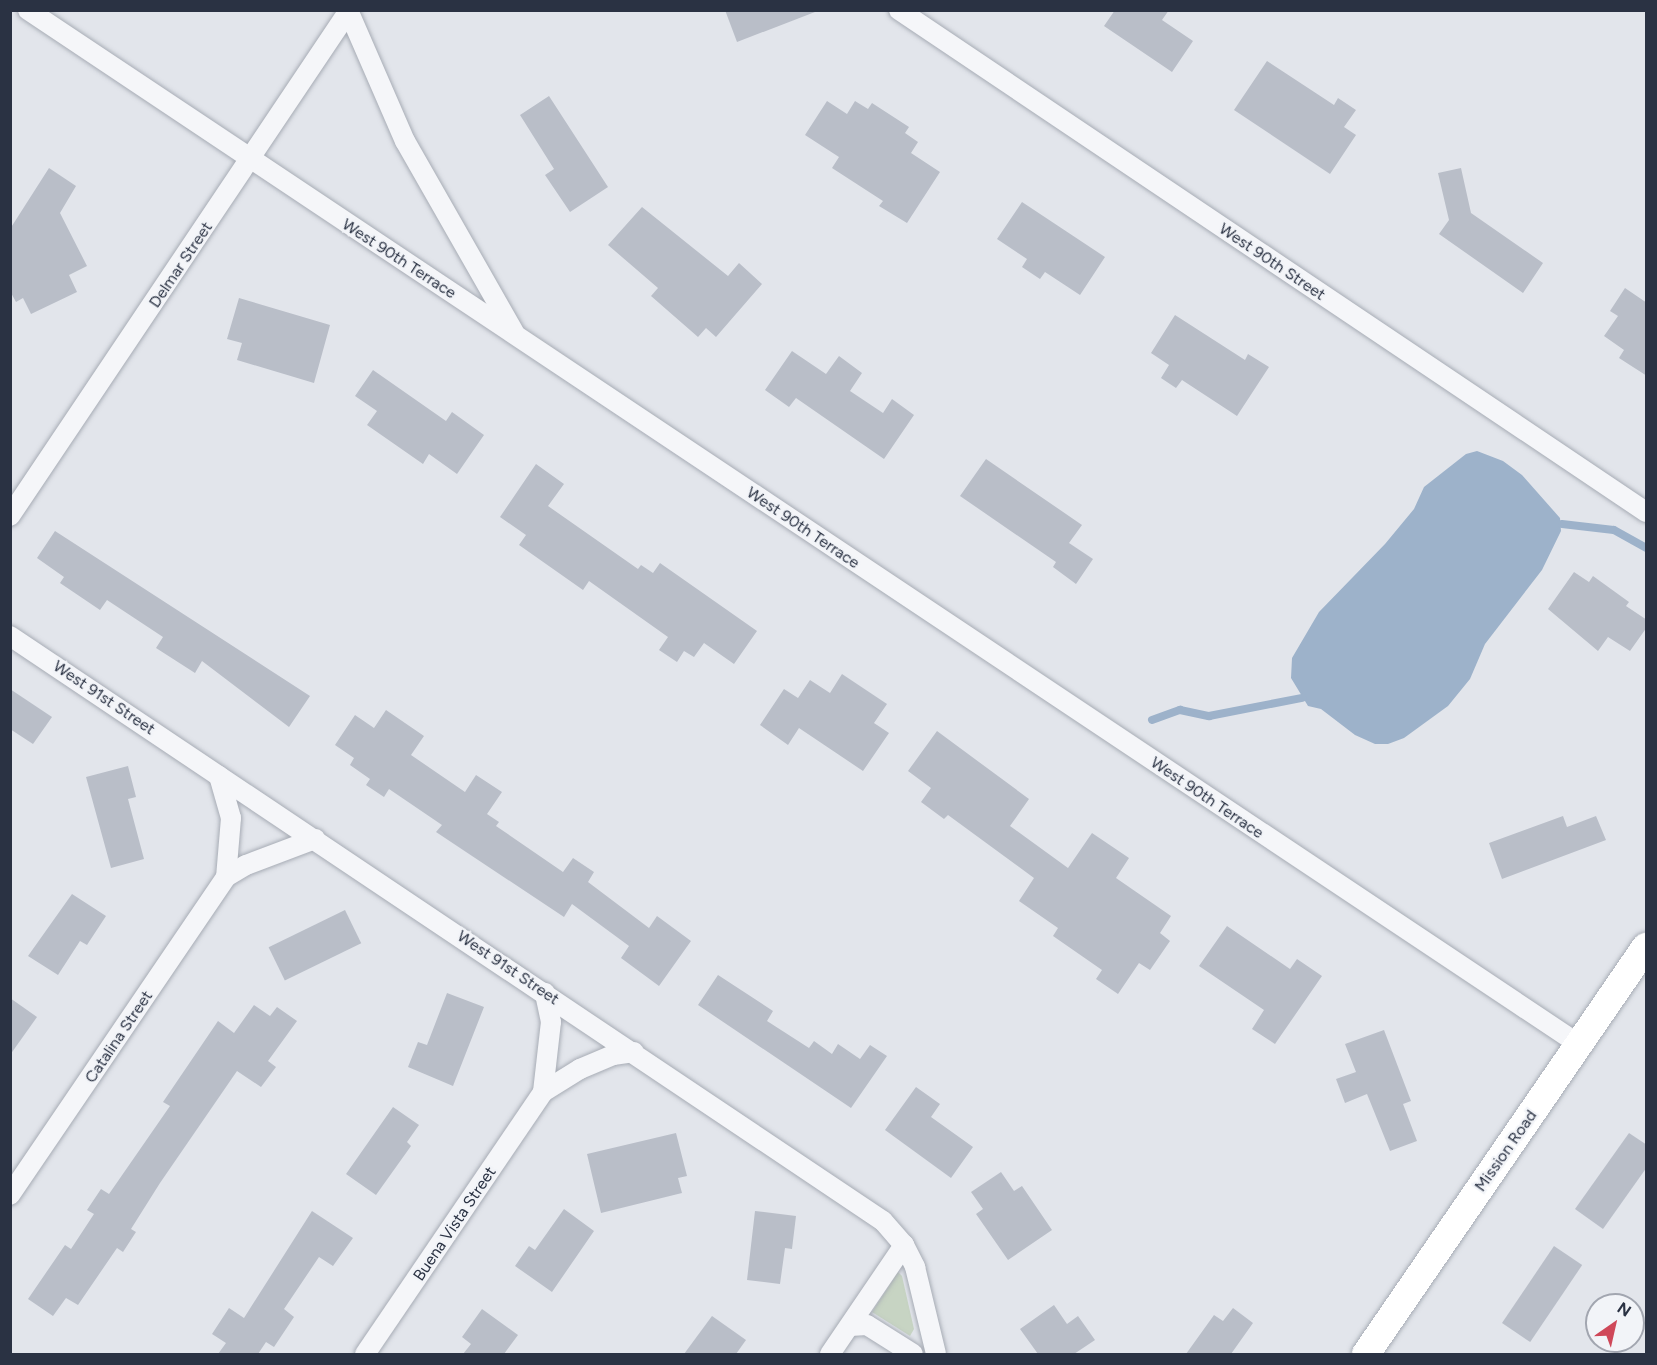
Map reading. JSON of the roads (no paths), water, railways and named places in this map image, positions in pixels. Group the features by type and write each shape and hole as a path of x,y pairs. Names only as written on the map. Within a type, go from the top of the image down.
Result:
{"main road":[{"name":"Mission Road","path":"1365,1354 1647,947"}],"street":[{"name":"West 90th Terrace","path":"28,10 249,160 515,334 1580,1045"},
{"name":"West 90th Street","path":"899,10 1647,512"},
{"name":"Delmar Street","path":"10,516 348,11"},
{"name":"Delmar Street","path":"348,11 405,141 515,334"},
{"name":"West 91st Street","path":"10,636 883,1221 904,1245 923,1288 936,1354"},
{"name":"Catalina Street","path":"219,776 231,818 226,877"},
{"name":"Catalina Street","path":"10,1195 226,877 255,861 315,839"},
{"name":"Buena Vista Street","path":"543,1092 551,1022 545,993"},
{"name":"Buena Vista Street","path":"365,1354 543,1092 580,1070 613,1055 634,1052"},
{"path":"830,1354 904,1245"},
{"path":"850,1326 867,1325 913,1354"}],"water":[{"path":"1477,451 1503,461 1522,475 1560,518 1561,531 1542,570 1485,644 1470,679 1448,706 1404,738 1388,744 1375,744 1355,735 1321,709 1308,706 1291,678 1292,658 1319,612 1385,544 1414,509 1424,487 1466,454"}],"waterway":[{"path":"1562,524 1614,530 1646,548"},
{"path":"1152,720 1180,710 1209,716 1302,698"}]}
